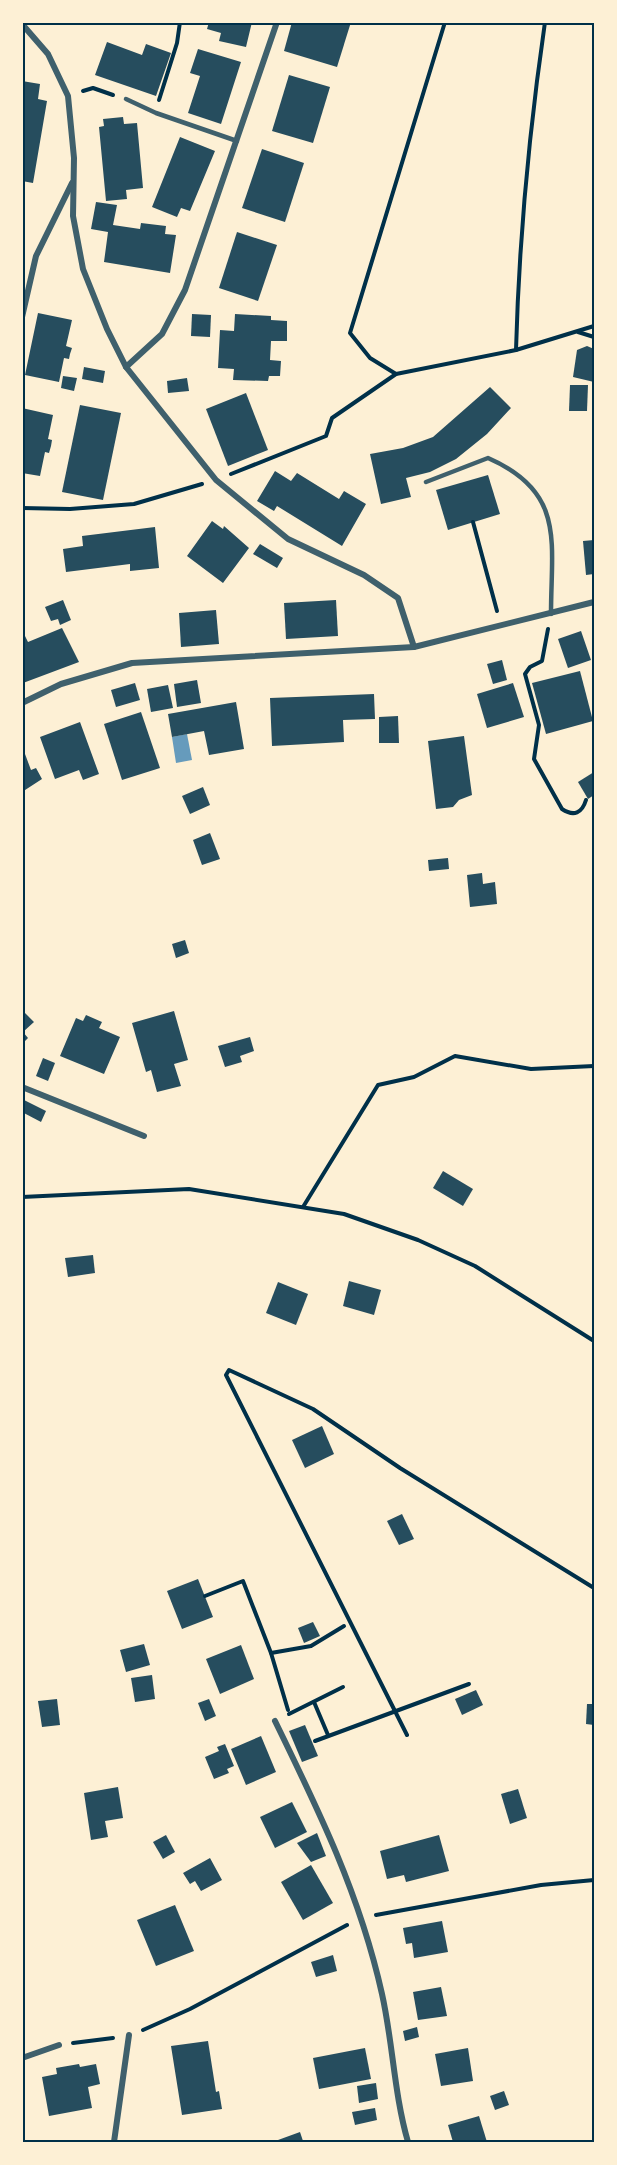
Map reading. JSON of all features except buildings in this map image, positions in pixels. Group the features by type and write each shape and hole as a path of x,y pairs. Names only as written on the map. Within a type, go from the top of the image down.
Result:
{"street":[{"path":"126,367 162,334 184,290 277,22"},
{"path":"22,24 48,54 68,96 74,158 72,183 74,216 83,269 107,329 126,367 216,480 288,539 364,575 398,598 414,647"},
{"path":"22,317 36,256 72,183"},
{"path":"22,703 61,684 132,663 414,647 594,602"},
{"path":"22,1087 144,1136"},
{"path":"275,1721 337,1849 361,1917 383,1995 400,2113 408,2142"},
{"path":"114,2142 129,2035"},
{"path":"22,2058 58,2045"}],"lane":[{"path":"126,99 156,113 237,141"},
{"path":"426,482 488,458 510,467 533,486 545,506 552,525 551,614"}],"path":[{"path":"156,113 177,43 180,22"},
{"path":"396,374 369,358 350,333 445,22"},
{"path":"516,350 519,250 531,118 545,22"},
{"path":"68,96 93,88 126,99"},
{"path":"22,508 70,509 134,504 216,480 326,436 332,418 396,374 516,350 594,326"},
{"path":"576,332 594,337"},
{"path":"473,522 501,626"},
{"path":"551,614 542,661 530,667 525,674 539,725 534,759 561,809 568,814 577,814 583,809 586,800"},
{"path":"303,1207 378,1085 414,1077 455,1056 531,1069 594,1066"},
{"path":"22,1197 189,1189 344,1214 418,1240 475,1266 594,1341"},
{"path":"407,1735 226,1375 229,1370 313,1409 400,1468 594,1588"},
{"path":"205,1596 243,1581 272,1653 290,1714"},
{"path":"272,1653 311,1646 344,1626"},
{"path":"315,1742 394,1710 469,1684"},
{"path":"275,1721 343,1688"},
{"path":"314,1702 328,1735"},
{"path":"58,2045 129,2035 190,2009 361,1917 541,1884 594,1880"}],"water":[{"path":"187,734 192,760 176,763 172,737"}]}
